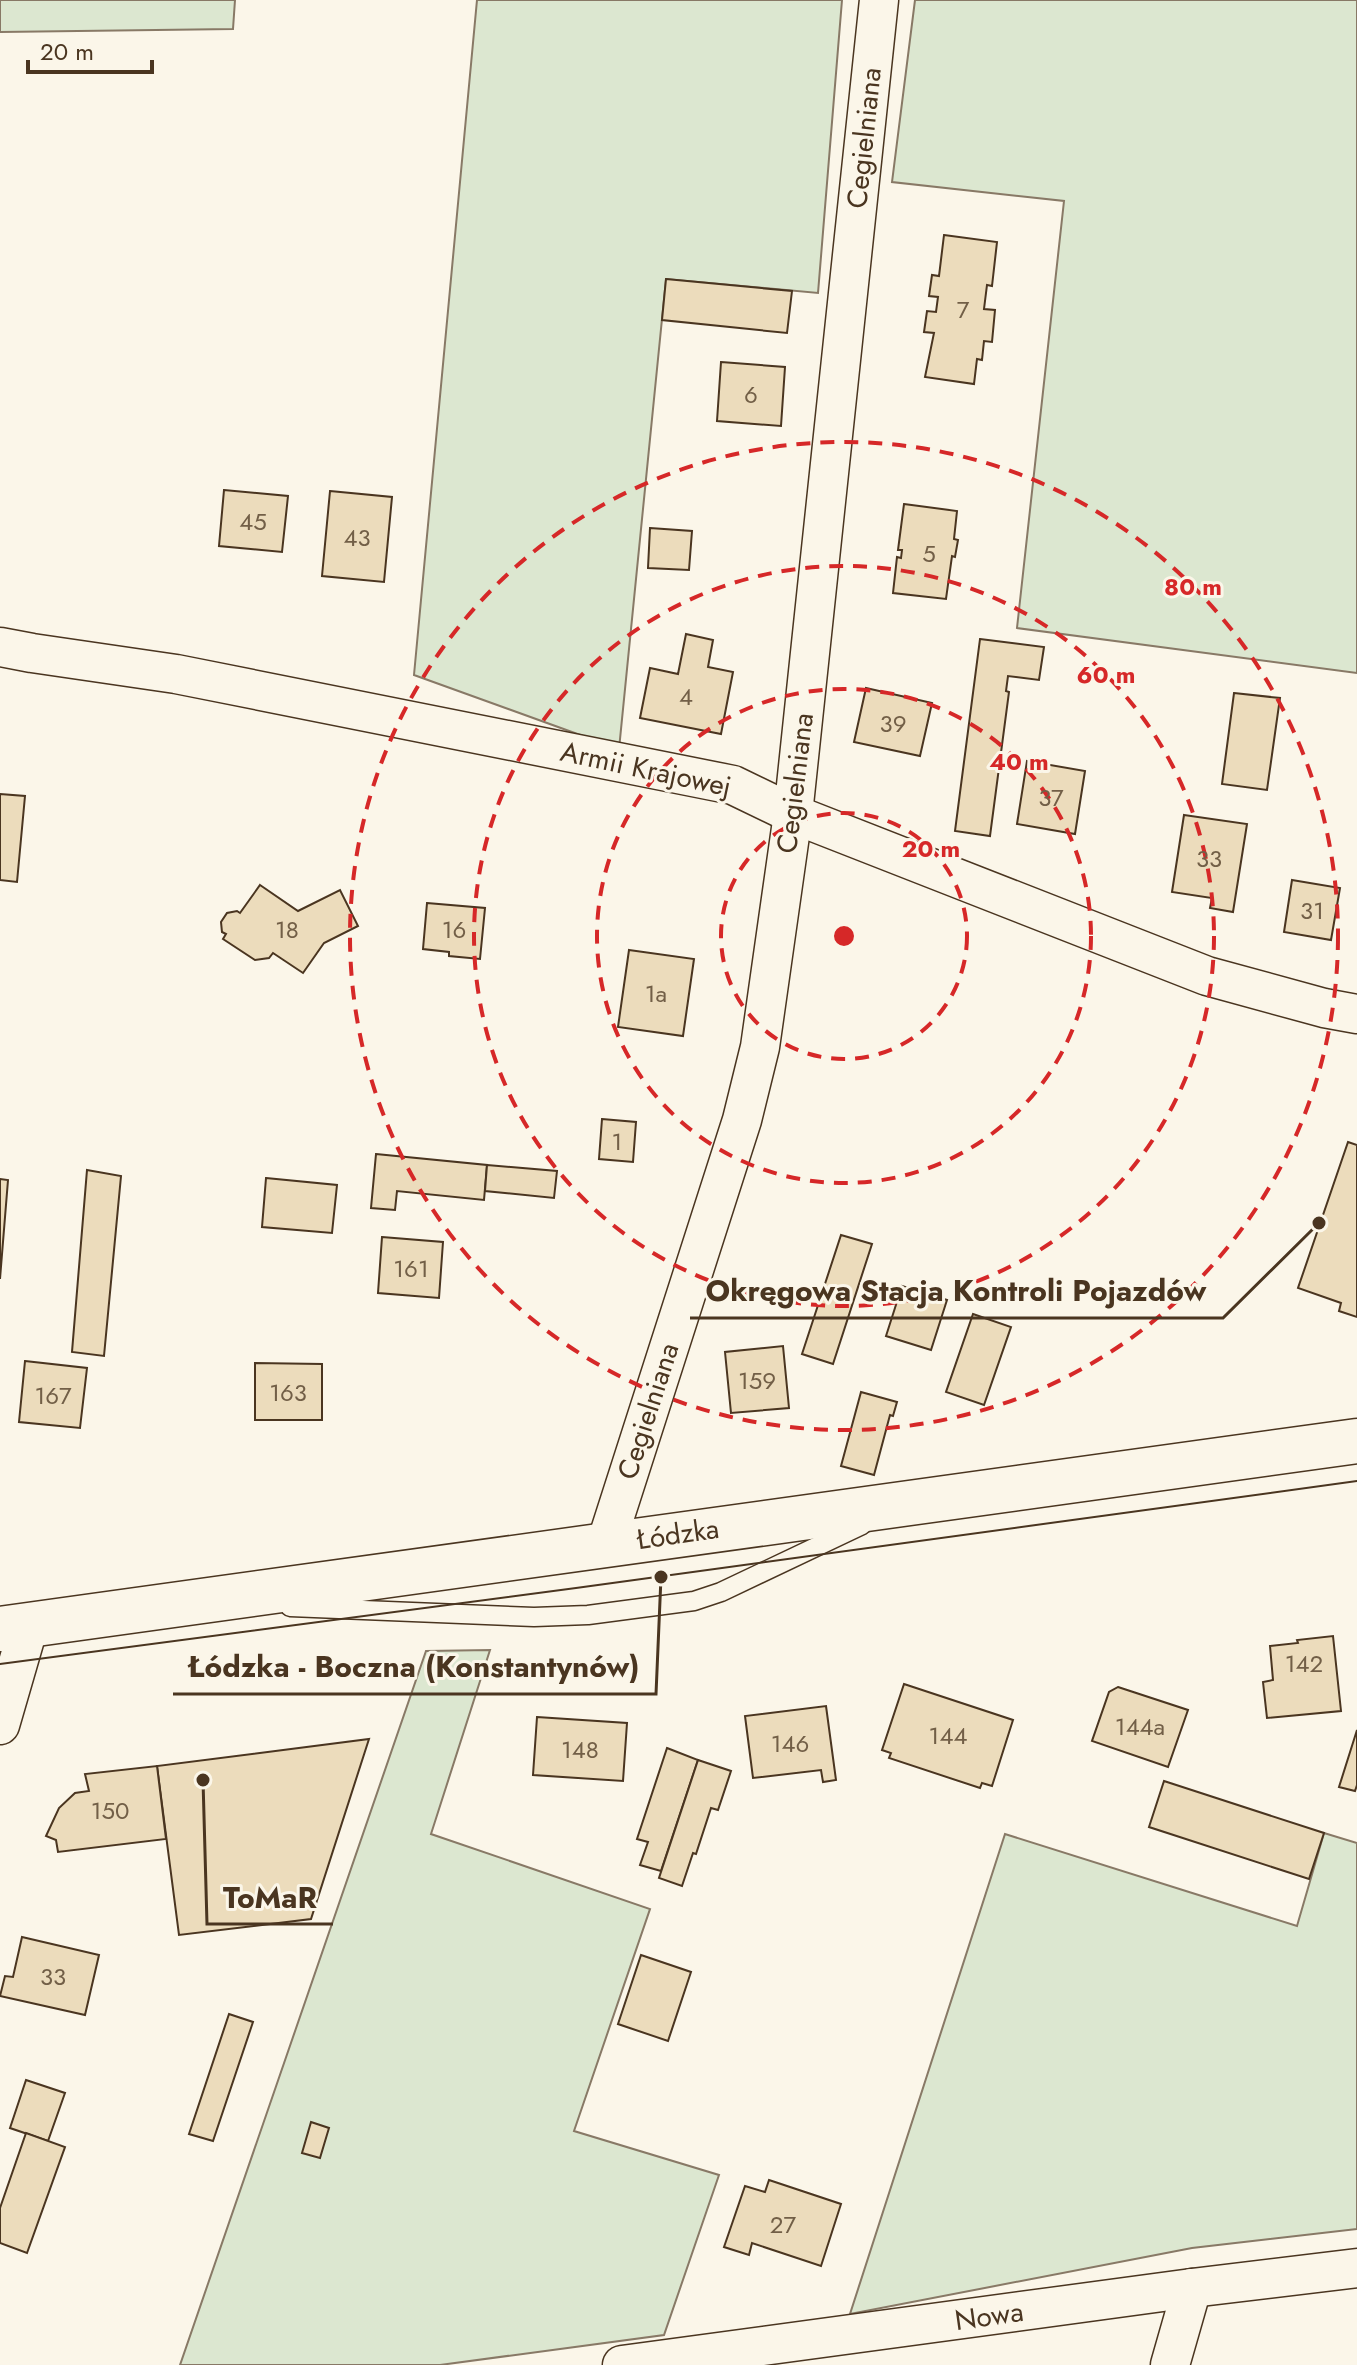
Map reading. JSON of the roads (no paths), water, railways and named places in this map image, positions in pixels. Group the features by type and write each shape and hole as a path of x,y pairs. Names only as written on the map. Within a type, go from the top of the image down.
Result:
{"main road":[{"name":"Łódzka","path":"14,1627 1357,1441"}],"street":[{"name":"Cegielniana","path":"606,1544 753,1081 760,1047 793,814 879,0"},
{"name":"Armii Krajowej","path":"0,647 176,674 733,785 793,814 1207,976 1357,1014"},
{"path":"0,1725 14,1627"},
{"name":"Nowa","path":"622,2365 664,2362 1357,2268"},
{"path":"1170,2365 1192,2288"}],"lane":[{"path":"187,1602 534,1617 588,1615 694,1601 721,1592 909,1502"}],"tram line":[{"path":"0,1664 1357,1481"}],"place":[{"name":"Okręgowa Stacja Kontroli Pojazdów","path":"1319,1223"},
{"name":"Łódzka - Boczna (Konstantynów)","path":"661,1577"},
{"name":"ToMaR","path":"203,1780"}]}
